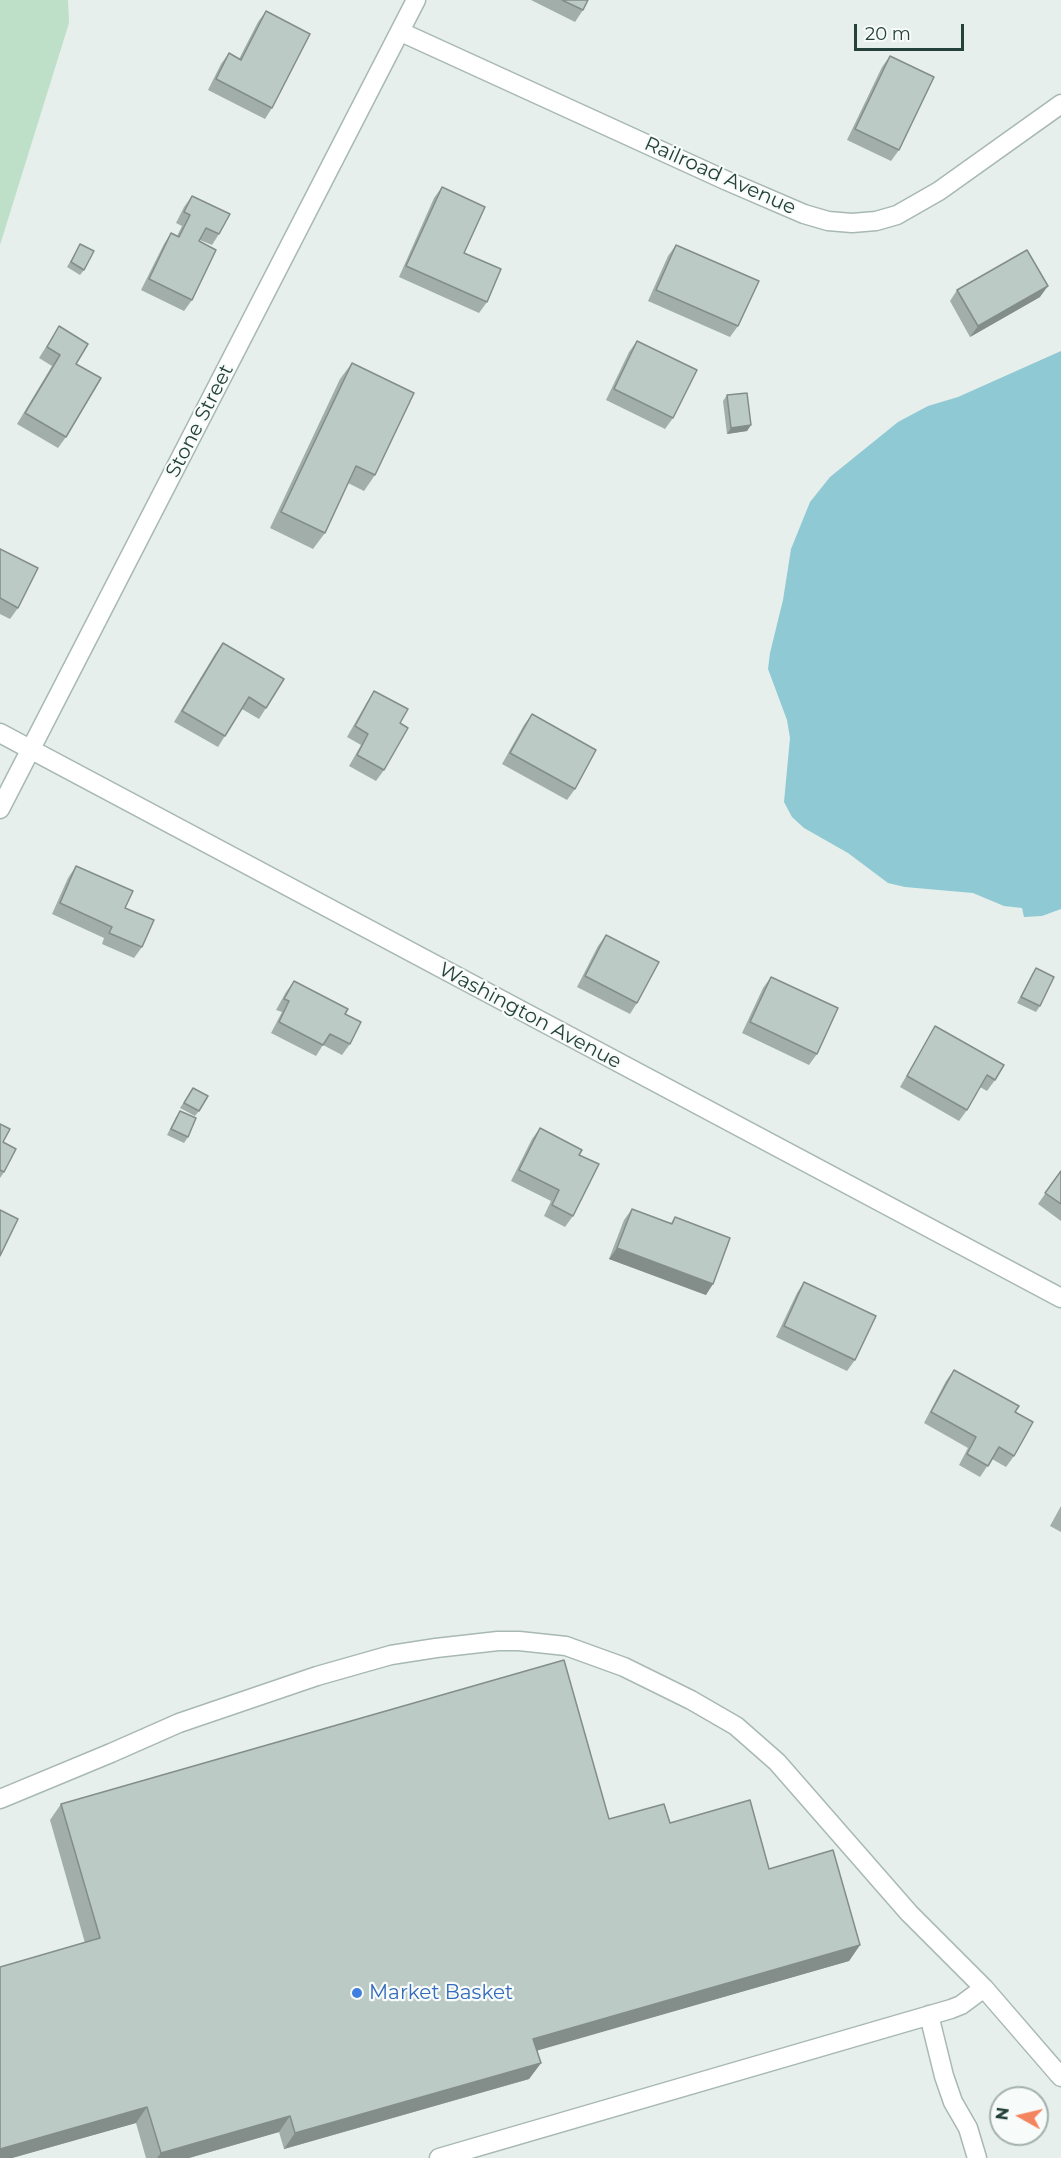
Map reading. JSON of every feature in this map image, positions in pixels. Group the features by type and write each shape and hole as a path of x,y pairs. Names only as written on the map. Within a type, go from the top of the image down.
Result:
{"street":[{"path":"401,32 416,0"},
{"name":"Railroad Avenue","path":"401,32 804,214 852,223 876,221 897,215 939,191 1061,104"},
{"name":"Stone Street","path":"0,809 401,32"},
{"name":"Washington Avenue","path":"0,733 1061,1298"},
{"path":"0,1799 111,1754 179,1722 317,1676 391,1655 498,1641 566,1646 624,1667 691,1700 736,1726 777,1762 909,1913 984,1988 1061,2077"},
{"path":"439,2158 929,2016 961,2005 984,1988"},
{"path":"929,2016 944,2076 953,2102 968,2128 977,2158"}],"green space":[{"path":"0,0 68,0 69,23 0,245"}],"water":[{"path":"1061,351 1061,909 1042,916 1024,917 1022,908 1004,906 973,893 905,887 888,883 848,853 804,828 792,817 784,802 790,738 787,720 768,669 791,549 810,502 830,477 898,422 928,406 958,397"}],"building":[{"path":"562,0 588,0 583,10"},
{"path":"266,11 310,34 272,108 216,79 229,53 241,60"},
{"path":"890,56 934,77 899,150 855,129"},
{"path":"442,187 485,207 464,253 501,269 487,302 406,266"},
{"path":"192,196 230,214 219,234 206,228 199,241 216,250 192,300 149,279 171,233 179,237 190,215 184,212"},
{"path":"80,244 94,251 84,270 71,262"},
{"path":"676,245 759,281 738,326 656,290"},
{"path":"1027,250 1048,286 978,326 957,290"},
{"path":"59,326 88,344 76,364 101,378 66,437 25,413 60,355 47,347"},
{"path":"637,341 697,370 673,418 614,389"},
{"path":"352,363 414,393 375,475 356,466 325,533 281,512"},
{"path":"747,393 751,425 731,428 727,395"},
{"path":"0,549 38,568 18,608 0,598"},
{"path":"223,643 284,679 266,708 249,697 225,736 182,711"},
{"path":"374,691 408,709 400,723 408,728 384,770 357,755 368,734 355,726"},
{"path":"532,714 596,750 575,789 510,753"},
{"path":"76,866 133,891 125,908 154,920 142,947 109,933 112,927 60,903"},
{"path":"606,935 659,962 637,1003 585,976"},
{"path":"1036,968 1054,977 1040,1006 1021,997"},
{"path":"771,977 838,1008 817,1054 750,1022"},
{"path":"294,981 348,1009 345,1014 361,1022 350,1044 330,1034 323,1045 279,1022 289,1001 284,999"},
{"path":"935,1026 1004,1065 995,1080 987,1075 967,1110 907,1076"},
{"path":"193,1088 208,1096 199,1111 184,1103"},
{"path":"180,1111 196,1118 188,1137 171,1129"},
{"path":"0,1124 10,1129 3,1142 16,1149 4,1172 0,1170"},
{"path":"540,1128 582,1150 579,1155 599,1164 573,1216 552,1205 559,1190 519,1170"},
{"path":"1061,1171 1061,1204 1045,1193"},
{"path":"632,1209 672,1224 675,1217 730,1238 713,1284 617,1248"},
{"path":"0,1210 18,1219 0,1256"},
{"path":"804,1282 876,1316 855,1360 784,1326"},
{"path":"954,1370 1019,1406 1015,1412 1033,1422 1014,1456 999,1447 988,1466 967,1454 976,1437 931,1412"},
{"path":"564,1660 609,1819 664,1804 670,1823 750,1800 769,1869 833,1850 860,1945 533,2039 541,2063 295,2133 290,2116 161,2153 147,2107 0,2149 0,1967 100,1938 61,1804"}],"place":[{"name":"Market Basket","path":"357,1993"}]}
